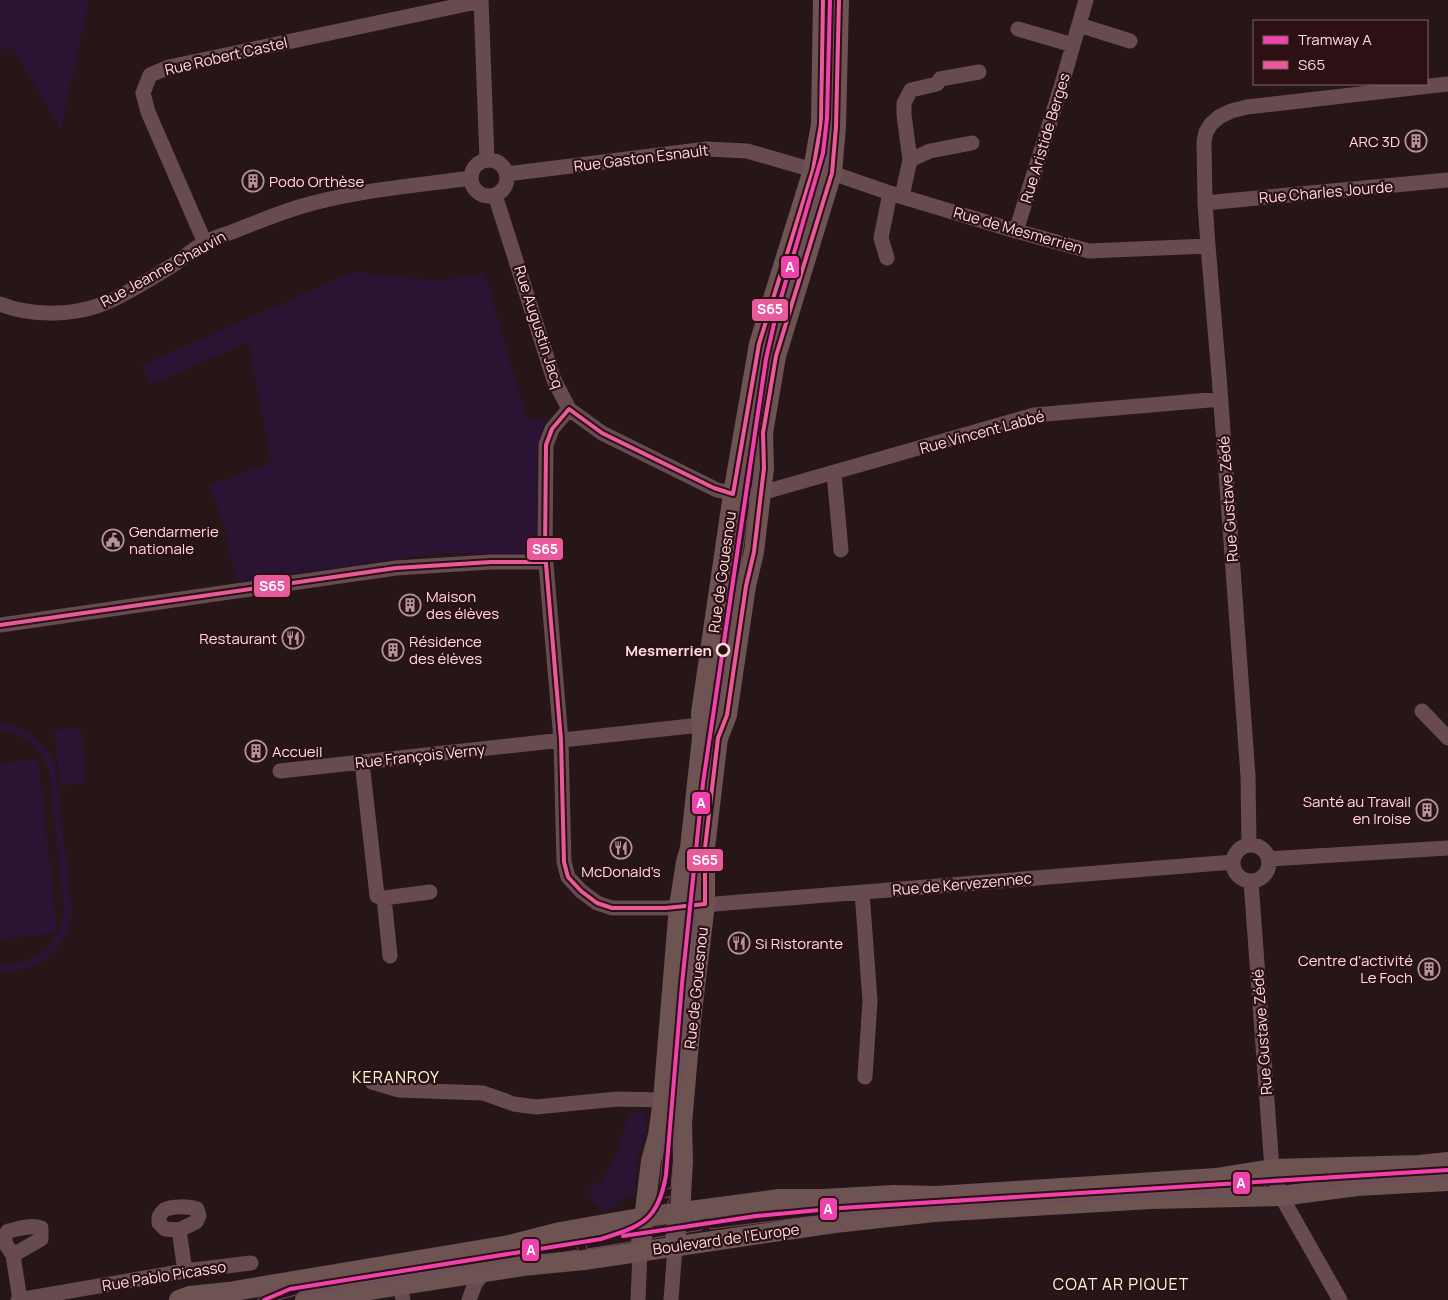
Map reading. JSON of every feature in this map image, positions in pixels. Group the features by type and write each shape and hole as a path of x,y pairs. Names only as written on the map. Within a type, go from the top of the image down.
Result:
{"main road":[{"name":"Rue de Gouesnou","path":"675,1247 676,1229 680,1213 683,1161 682,1124 691,1020 692,905 686,862 690,848 702,738 700,725 701,707 747,494 759,344 823,171 820,124 823,0"},
{"name":"Rue de Gouesnou","path":"640,1252 651,1161 658,1135 692,905 705,848 718,738 727,715 746,586 754,552 747,494 764,468 763,433 776,356 836,127 839,0"},
{"name":"Boulevard de l'Europe","path":"305,1300 402,1292 484,1272 584,1260 835,1223 934,1212 1151,1199 1448,1162"},
{"name":"Boulevard de l'Europe","path":"179,1300 190,1296 228,1296 320,1276 509,1244 560,1232 645,1217 779,1199 894,1195 937,1196 1216,1178 1276,1183 1357,1186 1448,1180"}],"street":[{"name":"Rue Aristide Berges","path":"1016,231 1086,0"},
{"path":"481,1 488,160"},
{"name":"Rue Robert Castel","path":"205,243 148,112 143,93 150,75 169,67 481,1"},
{"path":"1079,25 1130,41"},
{"path":"1018,29 1073,44"},
{"path":"887,258 881,238 910,160 904,103 910,90 937,84 940,79 979,72"},
{"name":"Rue Gustave Zédé","path":"1250,845 1248,776 1205,203 1204,154 1206,132 1219,117 1231,111 1247,107 1448,84"},
{"path":"910,160 930,151 972,143"},
{"name":"Rue Gaston Esnault","path":"507,174 707,149 747,152 823,171"},
{"path":"488,160 500,163 507,174 506,187 495,196 479,193 473,187 471,178 476,166 488,160"},
{"name":"Rue de Mesmerrien","path":"823,171 1016,231 1088,250 1208,246"},
{"name":"Rue Jeanne Chauvin","path":"0,304 32,311 57,313 102,304 170,267 205,243 300,206 340,196 471,178"},
{"name":"Rue Charles Jourde","path":"1205,203 1448,180"},
{"name":"Rue Augustin Jacq","path":"495,196 554,380 569,409 602,432 714,488 747,494"},
{"name":"Rue Vincent Labbé","path":"747,494 834,473 1034,414 1221,399"},
{"path":"561,740 546,562 546,446 552,429 569,409"},
{"path":"834,473 841,550"},
{"path":"0,625 396,568 491,562 546,562"},
{"path":"1422,711 1448,738"},
{"name":"Rue François Verny","path":"280,772 700,725"},
{"name":"Rue de Kervezennec","path":"561,740 564,862 568,877 581,891 597,903 612,908 666,908 1233,862"},
{"path":"362,762 376,896 390,956"},
{"path":"1250,845 1255,845 1263,850 1268,859 1268,869 1265,874 1251,881 1245,880 1236,873 1233,862 1236,852 1250,845"},
{"path":"1268,859 1448,848"},
{"name":"Rue Gustave Zédé","path":"1251,881 1276,1183"},
{"path":"376,896 430,892"},
{"path":"862,892 870,1001 865,1077"},
{"path":"372,1082 399,1090 483,1093 514,1104 536,1107 617,1099 663,1100"},
{"path":"1276,1183 1340,1300"},
{"path":"179,1230 186,1271"},
{"name":"Rue de Gouesnou","path":"671,1300 675,1247"},
{"name":"Rue de Gouesnou","path":"638,1300 640,1252"},
{"path":"13,1255 20,1300"},
{"name":"Rue Pablo Picasso","path":"20,1300 186,1271 251,1263"},
{"path":"469,1300 475,1284 484,1272"}],"shaded area":[{"path":"0,0 88,0 61,128 11,46 0,52"},
{"path":"353,272 441,281 485,273 527,421 546,418 537,448 538,539 527,554 439,553 237,582 226,533 209,485 272,463 248,342 150,385 142,365"},
{"path":"0,723 18,727 33,736 45,748 55,764 72,910 70,922 60,945 44,960 30,968 1,972 0,965 35,956 52,942 58,933 64,908 49,772 46,763 37,749 25,739 0,730"},
{"path":"81,727 87,783 60,786 54,730"},
{"path":"38,759 57,933 0,939 0,763"},
{"path":"629,1112 645,1112 647,1118 646,1131 637,1162 634,1194 603,1212 589,1197 595,1190 588,1184 601,1182 618,1151"}],"tram line":[{"path":"826,0 824,116 821,146 826,147"},
{"name":"A","path":"264,1300 290,1289 601,1239 637,1225 653,1212 658,1203 666,1175 682,984 703,783 766,359 776,315 823,153 827,118 830,0"},
{"path":"831,148 821,146 820,152 830,154 832,137 836,0"},
{"path":"820,152 830,154 820,191 811,188 820,152"},
{"path":"809,194 818,197 785,309 775,306 809,194"},
{"path":"773,312 783,315 771,368 755,470 745,468 762,361 773,312"},
{"path":"745,468 755,470 747,521 738,519 745,468"},
{"path":"738,519 747,521 738,582 729,580 738,519"},
{"path":"728,586 737,588 720,701 711,700 728,586"},
{"path":"710,706 719,708 699,883 689,882 702,760 710,706"},
{"path":"689,882 699,883 694,932 684,931 689,882"},
{"path":"684,931 694,932 671,1188 660,1190 684,931"},
{"path":"1448,1166 1314,1175 1314,1186 1448,1177"},
{"name":"A","path":"623,1236 756,1216 840,1208 1448,1170"},
{"path":"1300,1176 1301,1187 1265,1189 1264,1179 1300,1176"},
{"path":"1250,1180 1251,1190 892,1211 891,1201 1250,1180"},
{"path":"670,1197 666,1208 656,1209 654,1207 658,1199 670,1197"},
{"path":"885,1201 886,1212 807,1217 710,1229 709,1219 785,1209 885,1201"},
{"path":"654,1207 656,1209 666,1208 657,1222 650,1228 684,1223 683,1233 636,1241 637,1225 635,1223 646,1216 654,1207"},
{"path":"700,1220 702,1230 683,1233 684,1223 700,1220"},
{"path":"635,1223 637,1225 636,1241 587,1249 585,1238 600,1236 635,1223"},
{"path":"257,1300 268,1292 288,1286 577,1240 578,1250 296,1295 278,1300"}],"transit line":[{"name":"S65","path":"823,0 821,124 813,170 759,344 733,494 714,488 602,433 569,409 552,429 546,445 545,552 561,740 564,862 568,877 581,891 597,903 612,908 666,908 705,904 705,848 718,738 727,715 746,586 754,552 764,468 763,433 776,356 832,173 836,127 839,0"},
{"name":"S65","path":"0,625 396,568 491,562 546,562"}],"place":[{"name":"ARC 3D","path":"1416,141"},
{"name":"Podo Orthèse","path":"253,181"},
{"name":"Gendarmerie nationale","path":"113,540"},
{"name":"Maison des élèves","path":"410,605"},
{"name":"Restaurant","path":"293,638"},
{"name":"Résidence des élèves","path":"393,650"},
{"name":"Mesmerrien","path":"723,650"},
{"name":"Accueil","path":"256,751"},
{"name":"Santé au Travail en Iroise","path":"1427,810"},
{"name":"McDonald's","path":"621,848"},
{"name":"Si Ristorante","path":"739,943"},
{"name":"Centre d'activité Le Foch","path":"1429,969"}],"district":[{"name":"KERANROY","path":"396,1077"},
{"name":"COAT AR PIQUET","path":"1121,1284"}]}
